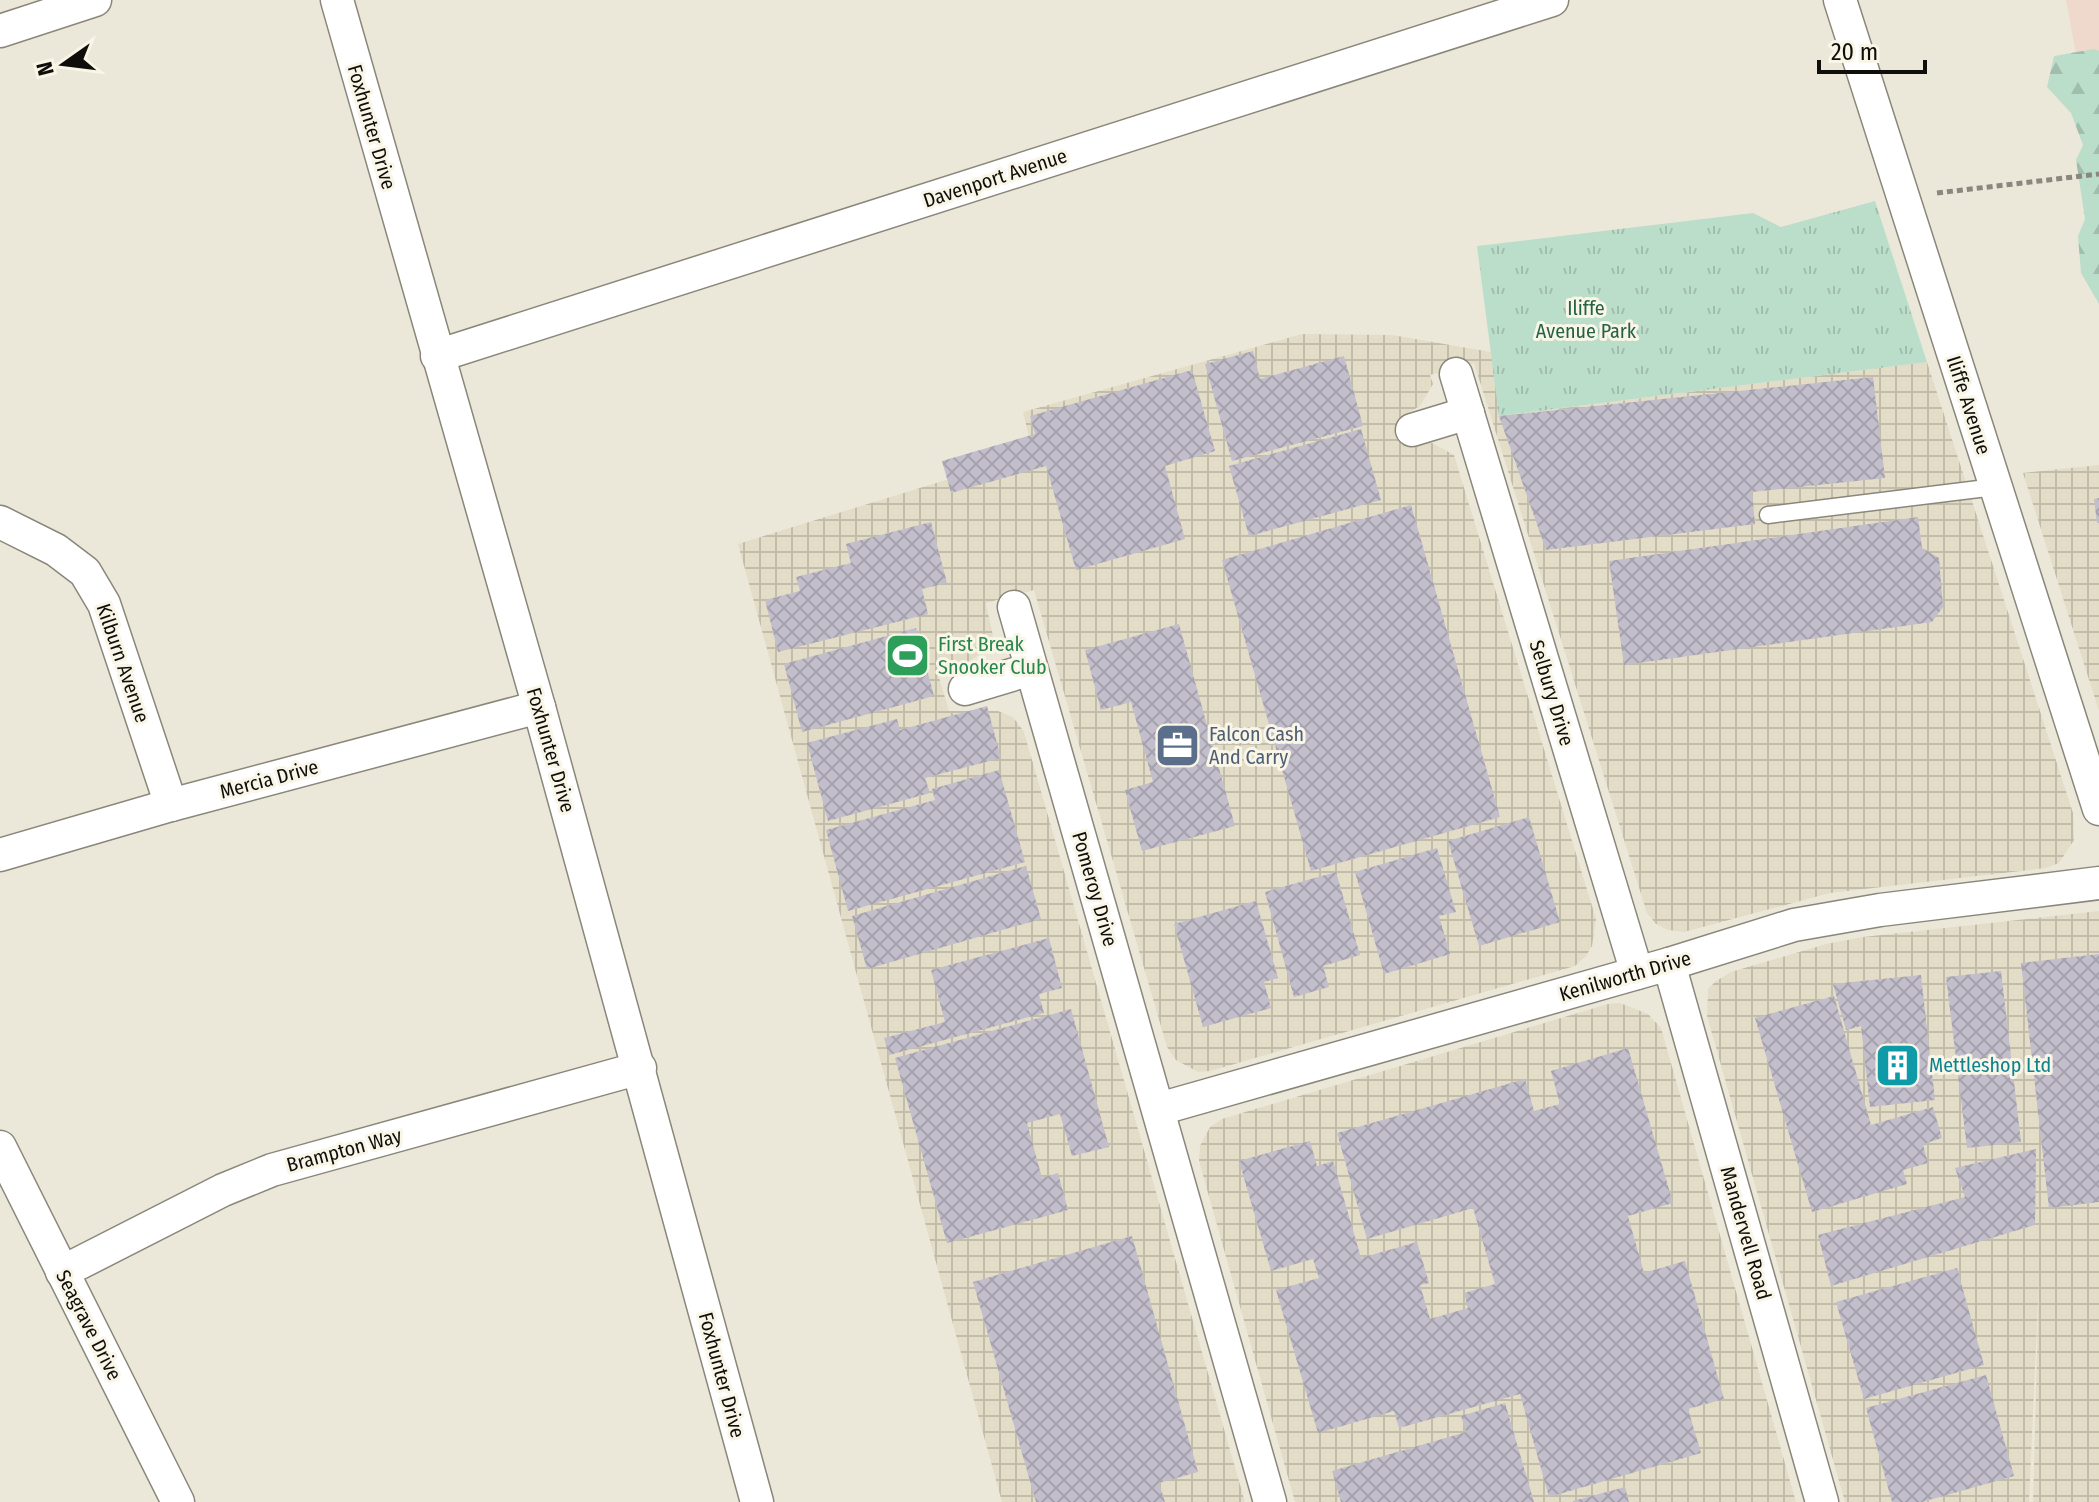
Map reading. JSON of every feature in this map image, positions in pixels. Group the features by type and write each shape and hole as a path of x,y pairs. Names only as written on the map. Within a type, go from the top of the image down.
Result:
{"street":[{"path":"6,19 95,0"},
{"name":"Foxhunter Drive","path":"337,0 640,1068 757,1502"},
{"name":"Davenport Avenue","path":"437,356 1552,0"},
{"name":"Iliffe Avenue","path":"1840,0 2099,809"},
{"name":"Selbury Drive","path":"1456,374 1637,973"},
{"path":"1412,430 1468,413"},
{"name":"Kilburn Avenue","path":"0,522 56,550 85,572 104,604 171,805"},
{"name":"Pomeroy Drive","path":"1014,607 1159,1109"},
{"path":"965,689 1031,669"},
{"name":"Mercia Drive","path":"0,855 171,805 539,707"},
{"name":"Kenilworth Drive","path":"1159,1109 1669,964 1794,925 1880,910 2099,883"},
{"name":"Mandervell Road","path":"1669,964 1822,1502"},
{"name":"Brampton Way","path":"62,1272 223,1190 272,1170 640,1068"},
{"path":"1159,1109 1270,1502"},
{"name":"Seagrave Drive","path":"0,1147 178,1502"}],"lane":[{"path":"1768,515 1995,487"}],"path":[{"path":"1902,197 2099,174"}],"shaded area":[{"path":"2066,0 2099,0 2099,176 2097,167"},
{"path":"1302,334 1392,335 1491,352 1500,416 1927,362 2073,813 2074,840 2059,863 2046,868 1830,893 1684,932 1668,930 1656,924 1647,913 1474,363 1430,375 1433,384 1420,406 1400,418 1408,444 1432,443 1454,455 1596,919 1592,946 1575,966 1198,1072 1176,1060 1167,1047 1034,590 986,603 993,636 984,651 970,661 937,671 949,711 998,711 1013,717 1024,732 1245,1502 1002,1502 738,544 1033,453 1023,412"},
{"path":"2099,465 2099,711 2023,473"},
{"path":"2099,911 2099,1502 2033,1502 2039,1279 2029,1502 1845,1502 1707,1016 1708,989 1731,972 1826,944 1863,937"},
{"path":"1620,1003 1648,1014 1661,1028 1796,1502 1295,1502 1199,1161 1200,1146 1210,1127 1222,1119"}],"green space":[{"path":"2094,49 2099,51 2099,304 2081,273 2078,236 2085,219 2076,160 2083,145 2071,113 2047,87 2054,56"},
{"name":"Iliffe Avenue Park","path":"1875,201 1927,362 1499,416 1477,246 1753,213 1781,227"}],"building":[{"path":"1253,351 1260,379 1344,356 1363,426 1232,461 1205,364"},
{"path":"1192,370 1215,451 1165,466 1185,539 1076,570 1046,466 951,493 942,461 1035,434 1030,416"},
{"path":"1873,377 1885,478 1752,492 1755,524 1546,550 1499,416"},
{"path":"1361,429 1381,500 1249,536 1229,466"},
{"path":"2099,498 2099,523 2097,523 2094,499"},
{"path":"1411,505 1500,817 1311,871 1222,560"},
{"path":"1918,517 1922,548 1939,558 1943,607 1932,622 1624,665 1609,561"},
{"path":"931,522 947,583 922,589 928,614 778,652 765,600 800,591 796,577 851,563 846,544"},
{"name":"Falcon Cash And Carry","path":"1179,624 1235,826 1142,851 1125,790 1153,782 1131,702 1101,710 1085,650"},
{"path":"916,628 934,696 802,732 784,664"},
{"path":"987,706 1001,758 925,778 930,793 828,821 807,743 897,719 900,730"},
{"path":"999,770 1025,862 848,911 826,830 935,800 932,789"},
{"path":"1529,817 1560,922 1479,946 1448,841"},
{"path":"1437,848 1456,912 1439,916 1450,954 1384,974 1355,872"},
{"path":"1026,866 1041,919 867,969 852,916"},
{"path":"1336,872 1360,955 1323,966 1329,987 1294,997 1265,892"},
{"path":"1256,901 1278,978 1264,982 1271,1008 1203,1027 1174,924"},
{"path":"1049,938 1062,988 1039,994 1044,1013 889,1055 884,1038 945,1022 931,970"},
{"path":"2099,954 2099,1202 2049,1208 2021,963"},
{"path":"2001,971 2021,1142 1967,1148 1946,977"},
{"name":"Mettleshop Ltd","path":"1921,975 1935,1100 1870,1107 1861,1026 1846,1030 1833,984"},
{"path":"1834,996 1871,1125 1933,1107 1942,1138 1923,1144 1928,1163 1903,1170 1907,1184 1812,1212 1755,1018"},
{"path":"1071,1009 1109,1147 1072,1156 1060,1114 1027,1123 1042,1178 1058,1173 1068,1210 947,1243 895,1058"},
{"path":"1628,1048 1673,1203 1628,1216 1644,1273 1685,1261 1724,1399 1688,1409 1701,1453 1549,1497 1520,1394 1399,1428 1394,1411 1318,1433 1276,1290 1319,1278 1313,1259 1271,1271 1239,1161 1310,1141 1317,1166 1333,1161 1361,1258 1417,1242 1429,1283 1420,1285 1430,1319 1468,1308 1464,1293 1495,1284 1473,1208 1367,1239 1337,1133 1525,1079 1534,1111 1560,1104 1551,1071"},
{"path":"2036,1149 2035,1225 1831,1286 1818,1235 1965,1197 1955,1168"},
{"path":"1132,1236 1198,1472 1159,1483 1165,1502 1036,1502 973,1282"},
{"path":"1957,1268 1984,1365 1864,1399 1836,1302"},
{"path":"1986,1375 2014,1476 1922,1502 1892,1502 1866,1408"},
{"path":"1505,1403 1534,1502 1341,1502 1332,1471 1466,1432 1461,1416"},
{"path":"1625,1487 1629,1502 1573,1502 1573,1501"}],"place":[{"name":"First Break Snooker Club","path":"907,655"},
{"name":"Falcon Cash And Carry","path":"1178,746"},
{"name":"Mettleshop Ltd","path":"1898,1065"}]}
